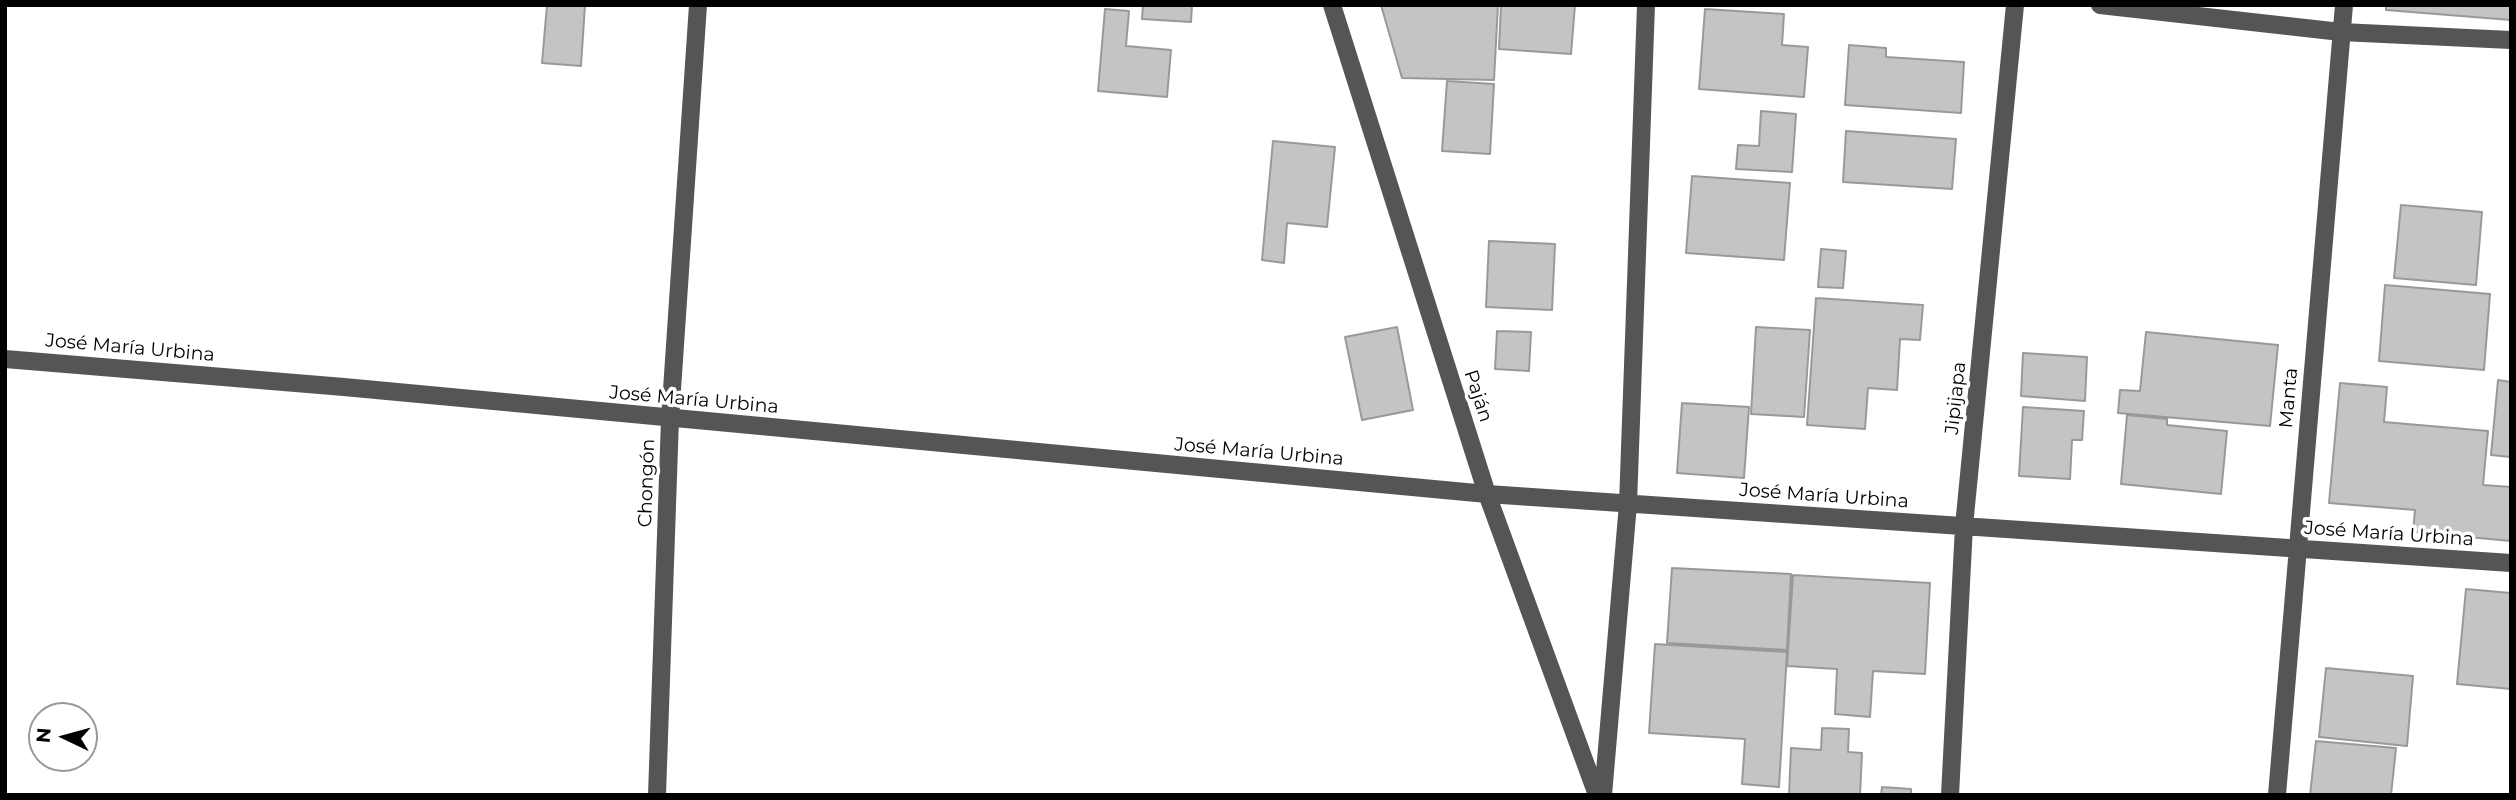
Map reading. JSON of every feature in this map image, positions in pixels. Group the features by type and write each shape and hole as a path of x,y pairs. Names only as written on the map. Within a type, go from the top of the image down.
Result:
{"street":[{"name":"Chongón","path":"657,795 670,419 698,5"},
{"name":"Paján","path":"1332,5 1487,494 1597,795"},
{"path":"1603,795 1628,504 1646,5"},
{"name":"Jipijapa","path":"1950,795 1964,526 2015,5"},
{"path":"2100,5 2341,32 2511,40"},
{"name":"Manta","path":"2277,795 2344,5"},
{"name":"José María Urbina","path":"5,359 344,387 1487,494 2511,563"}],"building":[{"path":"547,5 585,5 581,66 542,63"},
{"path":"1143,5 1192,5 1191,22 1142,19"},
{"path":"1381,5 1498,5 1494,80 1402,78"},
{"path":"1501,5 1575,5 1571,54 1499,49"},
{"path":"2386,5 2511,5 2511,20 2386,10"},
{"path":"1105,9 1129,11 1126,46 1171,50 1167,97 1098,91"},
{"path":"1705,9 1784,14 1782,45 1808,47 1804,97 1699,89"},
{"path":"1849,45 1886,48 1886,57 1964,62 1961,113 1845,105"},
{"path":"1447,81 1494,84 1490,154 1442,151"},
{"path":"1761,111 1796,114 1792,172 1736,169 1738,145 1759,146"},
{"path":"1846,131 1956,139 1952,189 1843,182"},
{"path":"1273,141 1335,147 1327,227 1287,223 1284,263 1262,260"},
{"path":"1692,176 1790,183 1784,260 1686,253"},
{"path":"2401,205 2482,212 2476,285 2394,278"},
{"path":"1489,241 1555,244 1552,310 1486,307"},
{"path":"1821,249 1846,251 1843,288 1818,287"},
{"path":"2385,285 2490,294 2484,370 2379,361"},
{"path":"1816,298 1923,305 1920,340 1900,339 1897,390 1868,388 1865,429 1807,425"},
{"path":"1397,327 1413,410 1362,420 1345,337"},
{"path":"1756,327 1810,330 1804,417 1751,414"},
{"path":"1497,331 1531,332 1529,371 1495,369"},
{"path":"2146,332 2278,345 2270,426 2118,413 2120,390 2140,391"},
{"path":"2023,353 2087,357 2085,401 2021,396"},
{"path":"2498,380 2511,382 2511,457 2491,455"},
{"path":"2340,383 2387,387 2384,422 2488,431 2483,485 2511,487 2511,541 2413,532 2415,510 2329,503"},
{"path":"1682,403 1749,407 1744,478 1677,473"},
{"path":"2023,407 2084,411 2082,440 2072,440 2070,479 2019,476"},
{"path":"2127,415 2167,419 2167,425 2227,431 2221,494 2121,484"},
{"path":"1672,568 1791,574 1787,650 1667,643"},
{"path":"1793,575 1930,583 1925,674 1873,671 1870,717 1835,714 1837,669 1787,666"},
{"path":"2466,589 2511,593 2511,689 2457,684"},
{"path":"1655,644 1787,652 1779,787 1742,784 1745,739 1649,733"},
{"path":"2326,668 2413,676 2407,746 2319,737"},
{"path":"1822,728 1849,729 1848,752 1862,753 1860,795 1789,795 1791,748 1821,750"},
{"path":"2316,741 2396,748 2391,795 2310,795"},
{"path":"1882,787 1911,789 1911,795 1881,795"}]}
